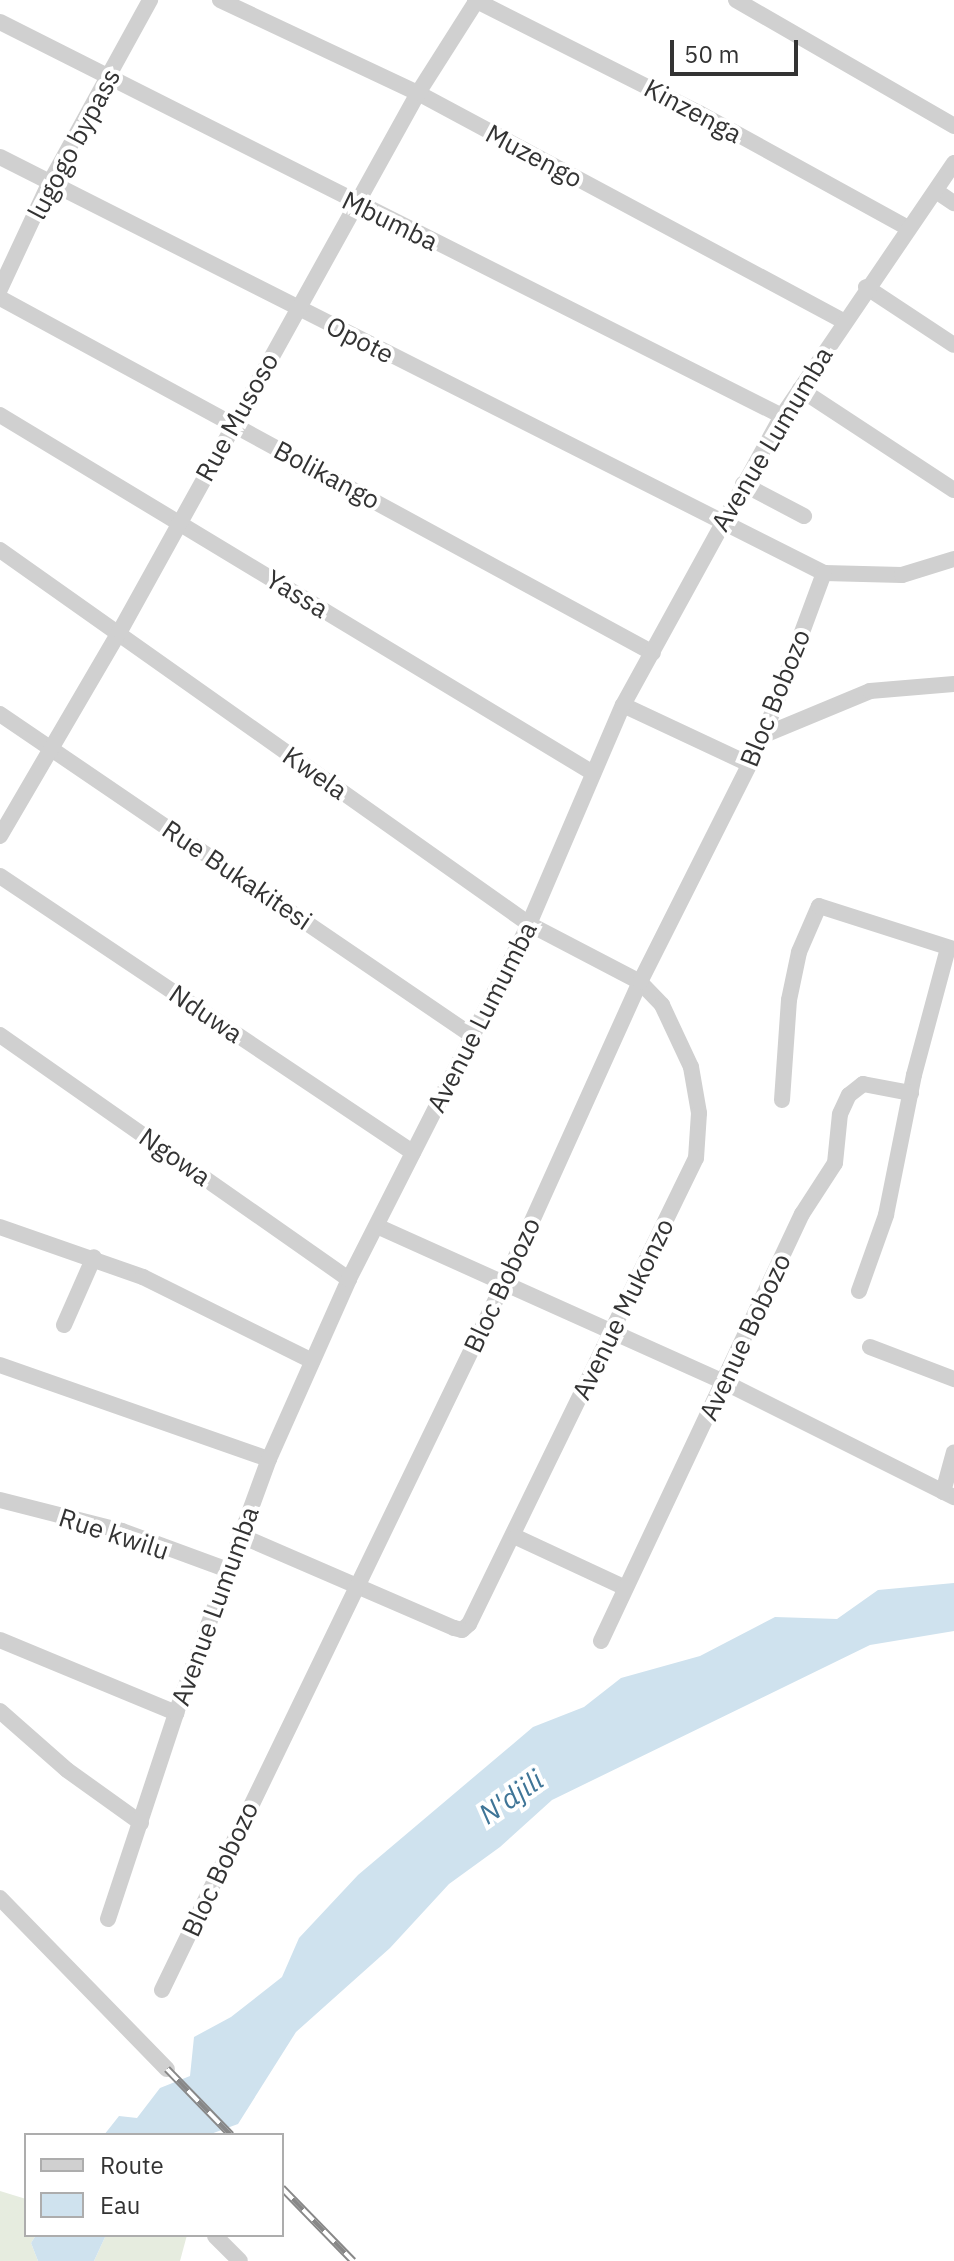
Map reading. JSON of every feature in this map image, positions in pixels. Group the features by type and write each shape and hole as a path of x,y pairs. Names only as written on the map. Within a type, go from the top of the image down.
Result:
{"street":[{"name":"lugogo bypass","path":"0,289 49,184 112,77 150,0"},
{"name":"Muzengo","path":"220,0 418,93 844,321"},
{"name":"Rue Musoso","path":"0,836 119,634 232,424 418,93 476,0"},
{"name":"Kinzenga","path":"476,0 699,113 908,228"},
{"path":"736,0 954,126"},
{"name":"Mbumba","path":"0,22 112,77 357,206 561,302 782,416"},
{"name":"Opote","path":"0,157 824,573"},
{"name":"Avenue Lumumba","path":"108,1919 176,1713 269,1459 349,1279 379,1227 413,1152 529,924 623,705 782,416 866,287 954,163"},
{"path":"936,191 954,203"},
{"path":"866,287 954,345"},
{"name":"Bolikango","path":"0,298 653,653"},
{"path":"800,389 954,490"},
{"name":"Yassa","path":"0,415 593,773"},
{"path":"743,484 804,516"},
{"name":"Kwela","path":"0,550 529,924 640,982"},
{"path":"824,573 902,575 954,559"},
{"name":"Bloc Bobozo","path":"162,1990 353,1587 504,1283 640,982 764,735 824,573"},
{"path":"764,735 870,691 954,684"},
{"path":"623,705 749,764"},
{"name":"Rue Bukakitesi","path":"0,714 474,1037"},
{"name":"Nduwa","path":"0,876 413,1152"},
{"path":"782,1100 789,1000 799,952 819,906 951,948 911,1093 886,1215 859,1291"},
{"name":"Avenue Mukonzo","path":"353,1587 462,1630 516,1537 699,1142 691,1067 662,1005 640,982"},
{"name":"Ngowa","path":"0,1035 349,1279"},
{"name":"Avenue Bobozo","path":"601,1641 623,1587 726,1383 802,1214 835,1163 840,1114 849,1095 863,1084 911,1093"},
{"path":"0,1227 94,1257 312,1361"},
{"path":"379,1227 726,1383 948,1494 954,1452"},
{"path":"64,1325 94,1257"},
{"path":"870,1347 954,1379"},
{"path":"0,1365 269,1459"},
{"name":"Rue kwilu","path":"0,1500 122,1531 228,1570"},
{"path":"241,1536 353,1587"},
{"path":"516,1537 623,1587"},
{"path":"0,1640 176,1713"},
{"path":"0,1711 67,1770 141,1823"},
{"path":"0,1898 167,2069"},
{"path":"216,2237 240,2261"}],"shaded area":[{"path":"0,2191 24,2198 24,2237 35,2237 31,2243 38,2261 0,2261"},
{"path":"105,2237 186,2237 180,2261 94,2261"}],"water":[{"name":"N'djili","path":"954,1583 954,1631 870,1645 552,1800 500,1847 449,1884 390,1948 296,2032 238,2124 213,2133 106,2133 119,2116 137,2118 160,2088 190,2076 194,2037 231,2017 282,1977 299,1938 358,1875 533,1727 584,1707 621,1678 700,1656 775,1617 837,1619 878,1590"},
{"path":"35,2237 105,2237 94,2261 38,2261 31,2243"}],"railway":[{"path":"167,2069 229,2133"},
{"path":"284,2190 353,2261"}]}
